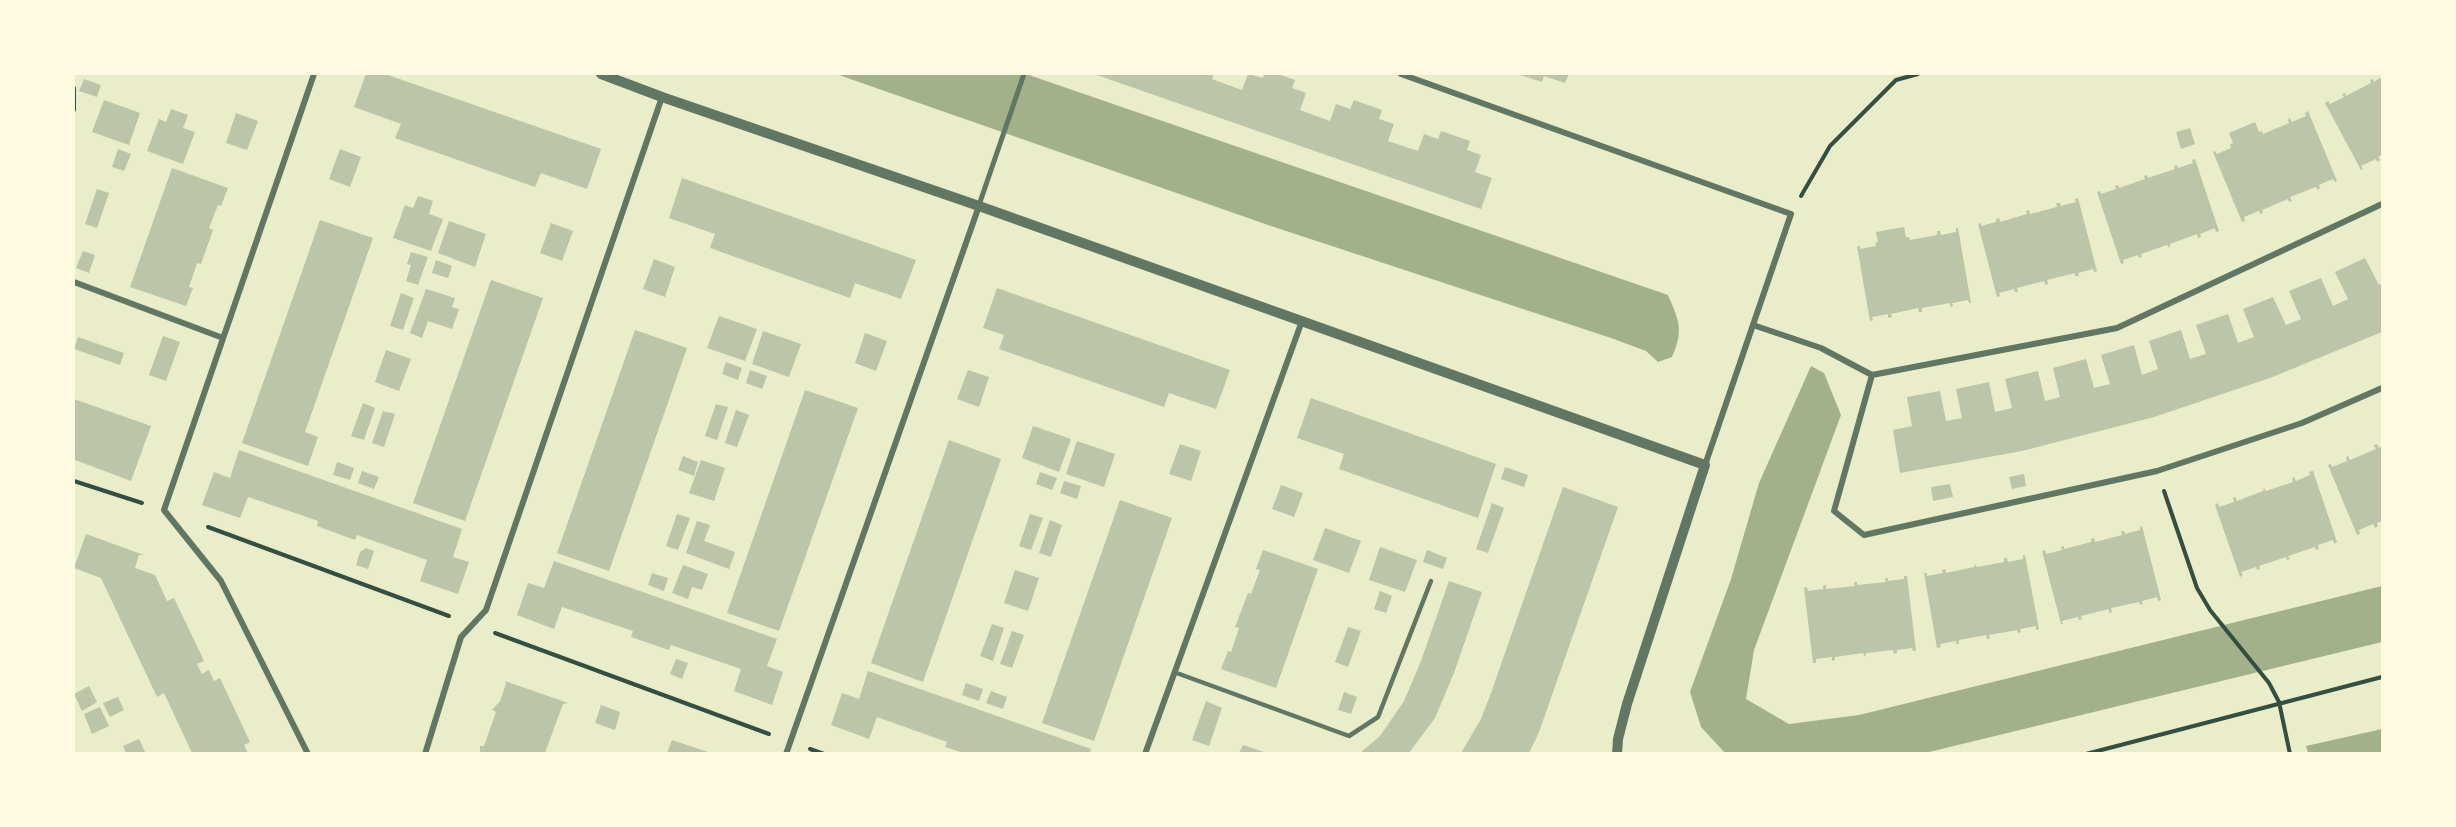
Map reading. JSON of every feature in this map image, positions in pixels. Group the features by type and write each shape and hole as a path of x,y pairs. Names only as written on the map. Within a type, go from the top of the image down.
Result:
{"street":[{"path":"308,753 221,581 164,510 314,74"},
{"path":"601,74 1706,465"},
{"path":"786,753 1024,74"},
{"path":"1401,74 1791,214 1627,704 1618,739 1617,753"},
{"path":"425,753 461,636 486,610 662,97"},
{"path":"1753,325 1821,348 1872,375 2117,328 2382,204"},
{"path":"74,282 223,338"},
{"path":"1145,753 1302,321"},
{"path":"1872,375 1834,511 1864,535 2157,471 2302,423 2382,388"}],"lane":[{"path":"1174,672 1349,736 1378,717 1431,581"}],"path":[{"path":"1791,214 1830,146 1896,80 1917,74"},
{"path":"74,88 74,110"},
{"path":"2157,471 2197,588 2210,610 2269,683 2279,702 2290,753"},
{"path":"2086,753 2382,677"}],"shaded area":[{"path":"836,74 1026,74 1668,295 1679,326 1676,348 1672,357 1658,362 1646,351 1611,338 1271,226"},
{"path":"1811,366 1824,373 1841,415 1754,650 1746,699 1789,724 1859,715 2382,586 2382,642 1925,753 1725,753 1701,727 1690,692 1731,579 1759,483"},
{"path":"2382,729 2382,753 2308,753 2306,746"}],"building":[{"path":"366,74 385,74 601,149 587,189 541,173 535,187 395,138 401,124 354,107"},
{"path":"1094,74 1214,74 1212,79 1242,90 1248,74 1263,78 1264,74 1278,74 1295,80 1292,88 1306,93 1300,110 1330,121 1336,104 1350,109 1354,100 1382,110 1379,119 1394,124 1388,141 1418,151 1424,134 1438,139 1441,131 1470,141 1467,150 1481,155 1475,172 1492,178 1481,209"},
{"path":"1517,74 1569,74 1565,83 1544,76 1542,82"},
{"path":"2382,77 2382,155 2378,157 2380,160 2377,162 2376,159 2361,166 2363,169 2361,170 2325,103 2328,101 2330,104 2344,97 2342,94 2345,93 2346,96 2371,83 2370,80 2373,79 2374,82"},
{"path":"84,79 101,85 97,97 79,91"},
{"path":"104,100 140,113 129,145 92,132"},
{"path":"171,109 188,115 183,128 195,132 183,164 147,151 159,119 166,122"},
{"path":"2308,111 2337,181 2333,179 2319,185 2318,190 2316,187 2290,197 2292,201 2289,202 2288,199 2262,210 2263,213 2260,214 2259,211 2244,217 2245,221 2242,222 2213,152 2217,154 2231,148 2230,144 2233,143 2229,133 2255,122 2259,132 2262,131 2263,134 2289,123 2290,118 2292,122 2306,116 2305,113"},
{"path":"236,113 258,121 247,150 226,143"},
{"path":"2190,128 2195,144 2181,149 2176,132"},
{"path":"118,149 131,154 124,171 112,167"},
{"path":"340,149 361,157 350,187 329,179"},
{"path":"2195,159 2219,231 2216,232 2215,228 2200,234 2201,237 2198,238 2197,234 2170,244 2170,248 2167,245 2141,254 2142,257 2139,258 2138,255 2123,260 2124,263 2121,264 2097,192 2100,191 2101,194 2116,189 2115,186 2118,185 2119,188 2145,179 2144,176 2147,175 2148,178 2175,169 2174,166 2177,165 2178,168 2193,163 2192,160"},
{"path":"172,168 228,188 209,228 213,230 201,264 197,263 189,287 193,288 186,306 130,287"},
{"path":"682,178 916,260 901,299 855,283 850,298 710,248 715,234 669,218"},
{"path":"97,189 109,193 97,228 85,224"},
{"path":"418,196 433,201 429,214 443,219 431,251 393,238 405,205 413,208"},
{"path":"2078,198 2097,271 2094,272 2093,269 2078,273 2079,276 2075,276 2075,273 2047,280 2048,284 2045,285 2044,281 2017,288 2018,292 2014,289 1999,293 2000,296 1997,297 1978,224 1981,223 1981,226 1996,222 1999,218 2000,222 2027,214 2026,211 2029,210 2030,214 2057,207 2056,203 2060,203 2061,206 2076,202 2075,199"},
{"path":"320,220 373,238 305,432 318,437 308,466 242,443"},
{"path":"449,221 486,234 475,267 438,253"},
{"path":"551,223 573,231 562,261 540,253"},
{"path":"1904,227 1906,237 1910,240 1937,235 1937,231 1940,231 1941,235 1956,232 1958,228 1971,303 1968,300 1952,303 1953,306 1950,307 1950,303 1922,308 1922,312 1919,312 1918,308 1891,314 1892,317 1888,318 1888,314 1872,317 1873,320 1870,321 1857,246 1860,246 1860,249 1876,246 1875,243 1878,242 1876,232"},
{"path":"83,251 95,255 89,273 76,268"},
{"path":"411,252 428,257 418,285 406,281 411,265 407,264"},
{"path":"2365,258 2379,285 2382,283 2382,332 2270,378 2154,417 2022,451 1900,473 1893,430 1912,426 1907,397 1940,391 1946,421 1962,418 1956,389 1989,382 1995,412 2012,408 2005,379 2038,371 2045,401 2060,397 2053,368 2086,359 2094,388 2110,384 2101,355 2134,345 2142,375 2158,369 2149,341 2181,330 2190,359 2206,354 2196,325 2228,314 2238,343 2254,337 2243,309 2273,297 2286,325 2301,319 2289,291 2321,278 2333,306 2348,299 2335,272"},
{"path":"654,259 675,267 665,297 643,289"},
{"path":"436,260 452,266 448,278 432,273"},
{"path":"491,280 543,298 465,521 413,503"},
{"path":"997,288 1230,370 1216,409 1169,393 1164,407 999,349 1004,335 983,328"},
{"path":"426,289 455,298 452,307 459,309 452,329 428,321 422,338 410,333"},
{"path":"401,293 414,298 403,330 390,326"},
{"path":"719,316 757,329 745,361 707,348"},
{"path":"635,330 687,348 609,571 557,553"},
{"path":"763,331 801,344 789,377 752,364"},
{"path":"865,333 887,341 876,371 855,363"},
{"path":"163,336 180,342 166,381 149,375"},
{"path":"78,337 124,353 120,365 74,349"},
{"path":"386,350 411,359 399,391 375,382"},
{"path":"726,362 742,368 738,380 722,374"},
{"path":"750,370 767,376 762,389 746,383"},
{"path":"968,370 989,377 979,407 957,399"},
{"path":"805,390 858,408 779,631 727,613"},
{"path":"1311,398 1496,464 1478,518 1339,469 1344,454 1297,438"},
{"path":"74,399 151,426 131,481 75,460 74,463"},
{"path":"363,403 375,408 364,440 351,436"},
{"path":"716,404 728,407 717,440 705,436"},
{"path":"736,410 749,415 737,447 725,443"},
{"path":"383,411 395,414 384,447 372,443"},
{"path":"1033,426 1071,439 1059,472 1022,458"},
{"path":"949,440 1001,459 923,682 871,663"},
{"path":"1077,441 1115,454 1104,487 1066,474"},
{"path":"1180,444 1201,451 1191,481 1169,474"},
{"path":"2377,444 2379,448 2382,446 2382,521 2377,523 2378,526 2375,528 2373,524 2359,530 2360,534 2357,535 2328,465 2331,464 2332,467 2347,461 2348,456 2350,460 2376,449 2374,445"},
{"path":"239,450 462,529 453,557 469,562 458,594 420,581 427,560 357,535 355,540 317,526 318,521 298,514 248,497 240,518 202,505 214,472 230,478"},
{"path":"683,456 698,462 694,476 678,470"},
{"path":"701,460 725,468 714,501 689,493"},
{"path":"337,462 354,468 350,480 333,475"},
{"path":"1505,467 1528,475 1524,487 1501,479"},
{"path":"362,471 379,477 374,489 358,483"},
{"path":"2313,471 2337,542 2334,544 2333,540 2318,545 2319,549 2316,550 2315,547 2288,556 2290,559 2287,560 2286,557 2259,566 2260,569 2257,570 2256,567 2241,572 2243,575 2240,577 2215,505 2218,503 2219,507 2234,502 2235,497 2237,501 2263,491 2264,488 2266,491 2293,482 2294,477 2296,481 2310,475 2309,472"},
{"path":"1040,472 1057,478 1052,490 1036,484"},
{"path":"2024,474 2026,486 2012,489 2009,477"},
{"path":"1064,481 1081,486 1077,499 1060,493"},
{"path":"1950,484 1953,497 1933,501 1931,487"},
{"path":"1281,485 1303,493 1294,517 1272,509"},
{"path":"1563,487 1618,507 1539,732 1529,753 1461,753 1481,719 1491,693"},
{"path":"1120,500 1172,518 1094,741 1042,723"},
{"path":"1492,503 1504,508 1488,553 1476,549"},
{"path":"677,514 690,518 678,550 666,546"},
{"path":"1030,514 1043,518 1031,550 1019,546"},
{"path":"1050,520 1062,525 1051,557 1039,553"},
{"path":"697,521 710,525 704,541 735,552 729,569 686,553"},
{"path":"2142,526 2161,600 2158,601 2157,597 2142,601 2143,604 2140,605 2139,602 2111,608 2112,612 2109,613 2109,609 2081,616 2082,619 2079,620 2078,617 2062,621 2063,624 2061,624 2042,551 2045,550 2046,554 2062,550 2061,547 2064,546 2064,549 2091,542 2094,538 2095,542 2122,535 2121,531 2125,534 2140,530"},
{"path":"1325,528 1361,541 1349,573 1313,560"},
{"path":"86,534 144,555 139,555 135,568 155,575 167,601 174,598 204,661 197,664 202,674 209,670 214,681 220,678 250,742 244,745 248,753 192,753 164,693 157,697 101,578 74,568"},
{"path":"1380,547 1417,560 1405,592 1369,580"},
{"path":"366,548 374,551 368,569 356,565 360,552"},
{"path":"1263,550 1318,569 1276,688 1221,669 1228,651 1231,652 1239,628 1235,627 1260,570 1256,569"},
{"path":"1427,550 1447,558 1443,569 1423,562"},
{"path":"2025,555 2039,629 2036,630 2036,626 2020,629 2021,632 2018,633 2017,630 1989,635 1990,638 1987,639 1986,635 1959,640 1959,644 1956,644 1956,641 1940,644 1941,647 1937,648 1924,573 1927,573 1927,576 1943,573 1942,570 1945,569 1946,573 1974,567 1975,564 1977,567 2004,562 2004,558 2007,558 2008,562 2023,559"},
{"path":"554,561 777,639 767,666 783,672 772,705 734,691 741,669 671,645 669,650 631,637 633,631 562,607 554,629 517,615 528,583 544,588"},
{"path":"683,565 708,574 702,590 692,587 688,599 672,593"},
{"path":"1015,570 1039,578 1028,611 1004,603"},
{"path":"652,573 668,578 664,591 648,585"},
{"path":"1904,576 1907,576 1916,651 1912,648 1897,650 1894,654 1893,650 1866,653 1865,657 1863,653 1835,657 1832,661 1832,657 1816,659 1816,663 1813,663 1804,588 1807,587 1808,591 1823,589 1826,585 1826,589 1855,586 1854,582 1857,582 1857,585 1886,582 1885,578 1888,578 1888,581 1904,579"},
{"path":"1449,581 1482,592 1454,673 1435,718 1409,753 1360,753 1380,736 1404,701 1421,661"},
{"path":"1380,591 1392,596 1386,613 1374,609"},
{"path":"992,624 1004,628 993,661 980,656"},
{"path":"1348,627 1361,631 1348,667 1335,662"},
{"path":"1012,631 1024,635 1012,668 1000,664"},
{"path":"676,659 688,663 682,679 670,674"},
{"path":"868,671 1091,749 1090,753 964,753 945,747 947,742 877,717 869,739 831,725 842,693 859,699"},
{"path":"505,681 568,703 563,704 545,753 480,753 480,746 484,746 496,712 492,710 500,701"},
{"path":"966,683 983,689 979,701 962,695"},
{"path":"89,686 97,702 82,711 74,694"},
{"path":"991,691 1007,697 1003,709 986,703"},
{"path":"1344,692 1357,697 1351,714 1338,710"},
{"path":"118,697 124,710 110,717 103,703"},
{"path":"1206,701 1222,708 1209,746 1192,740"},
{"path":"601,705 620,712 615,730 595,723"},
{"path":"100,707 109,726 92,734 84,714"},
{"path":"139,739 145,752 126,753 123,746"},
{"path":"672,740 711,753 667,753"},
{"path":"1243,745 1267,753 1239,753"}]}
